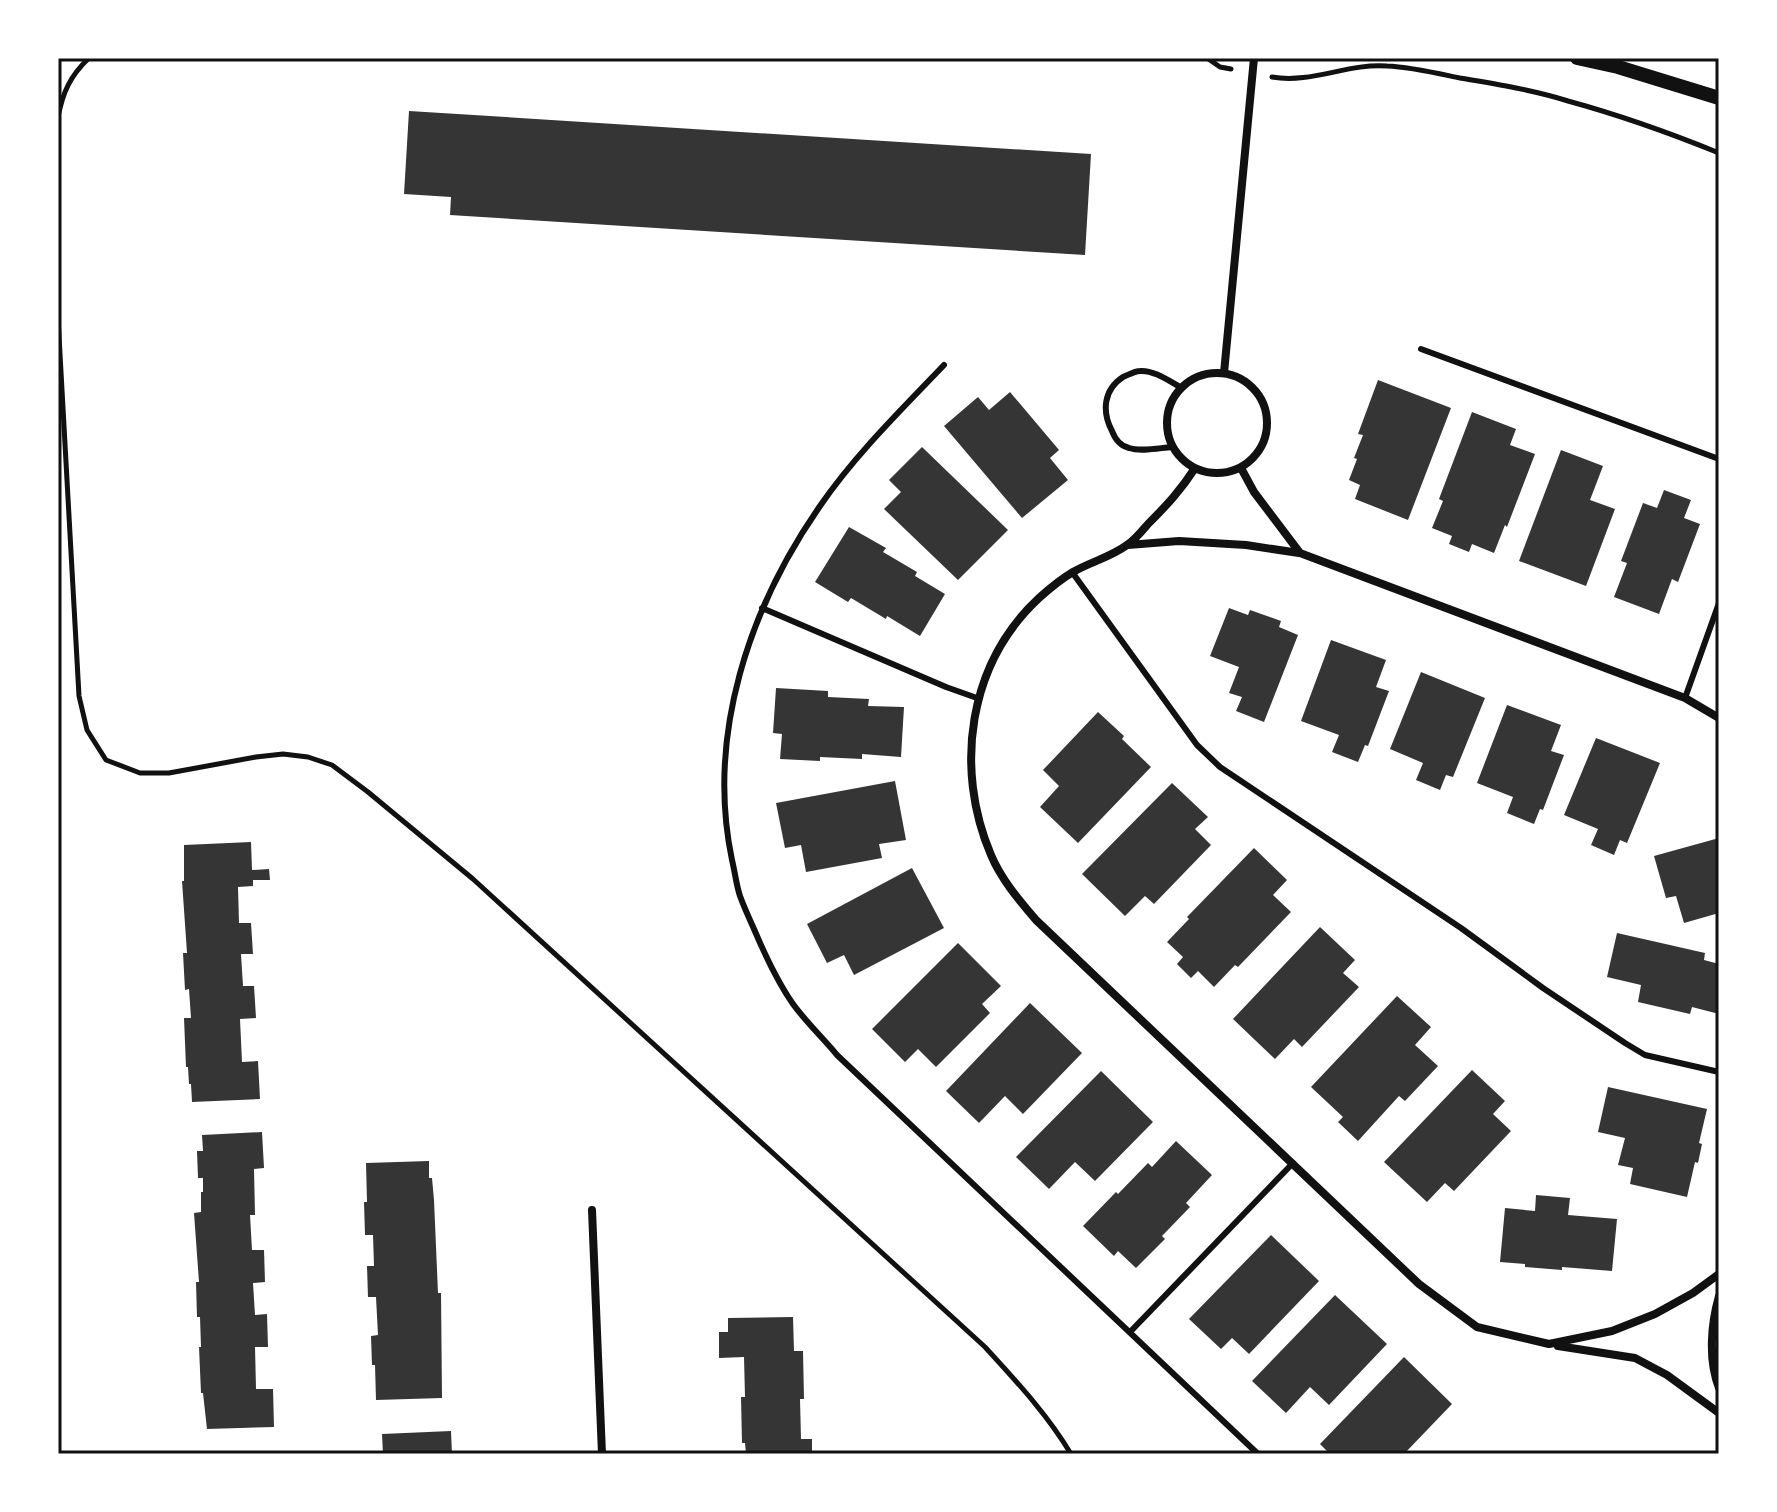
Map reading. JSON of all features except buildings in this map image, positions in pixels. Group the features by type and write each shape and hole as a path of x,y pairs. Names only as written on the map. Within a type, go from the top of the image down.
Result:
{"street":[{"path":"1224,373 1254,58"},
{"path":"1577,58 1618,67 1719,98"},
{"path":"1208,373 1224,373 1240,377 1253,386 1268,414 1268,430 1263,445 1241,468 1226,473 1210,473 1195,468 1172,447 1167,432 1167,416 1171,400 1180,387 1208,373"},
{"path":"1195,468 1182,489 1128,545 1072,572 1039,598 1012,628 992,659 977,698 971,740 972,783 980,826 992,858 1011,889 1036,920 1419,1284 1477,1327 1549,1344 1635,1358 1667,1375 1719,1413"},
{"path":"1241,468 1254,492 1300,553"},
{"path":"1128,545 1179,541 1246,545 1300,553 1685,698 1719,718"},
{"path":"592,1210 602,1454"},
{"path":"1549,1344 1612,1331 1655,1314 1719,1274"},
{"path":"1719,1296 1712,1336 1715,1378 1719,1388"}],"lane":[{"path":"1421,349 1719,459"},
{"path":"944,365 857,458 821,504 786,557 762,608 730,715 724,770 727,834 740,895 764,954 794,1005 837,1055 1258,1454"},
{"path":"1172,447 1125,448 1110,429 1105,407 1108,394 1116,382 1140,371 1153,373 1180,387"},
{"path":"1072,572 1197,745 1220,767 1461,928 1625,1043 1645,1055 1719,1072"},
{"path":"1685,698 1719,603"},
{"path":"762,608 977,698"},
{"path":"1131,1331 1293,1163"}],"path":[{"path":"58,117 68,84 75,71 89,58"},
{"path":"1207,58 1220,67 1284,79 1313,77 1360,66 1387,66 1492,83 1567,100 1719,153"},
{"path":"58,318 79,696 87,730 106,760 140,773 169,773 283,754 308,757 332,765 473,879 985,1347 1029,1395 1071,1454"}]}
